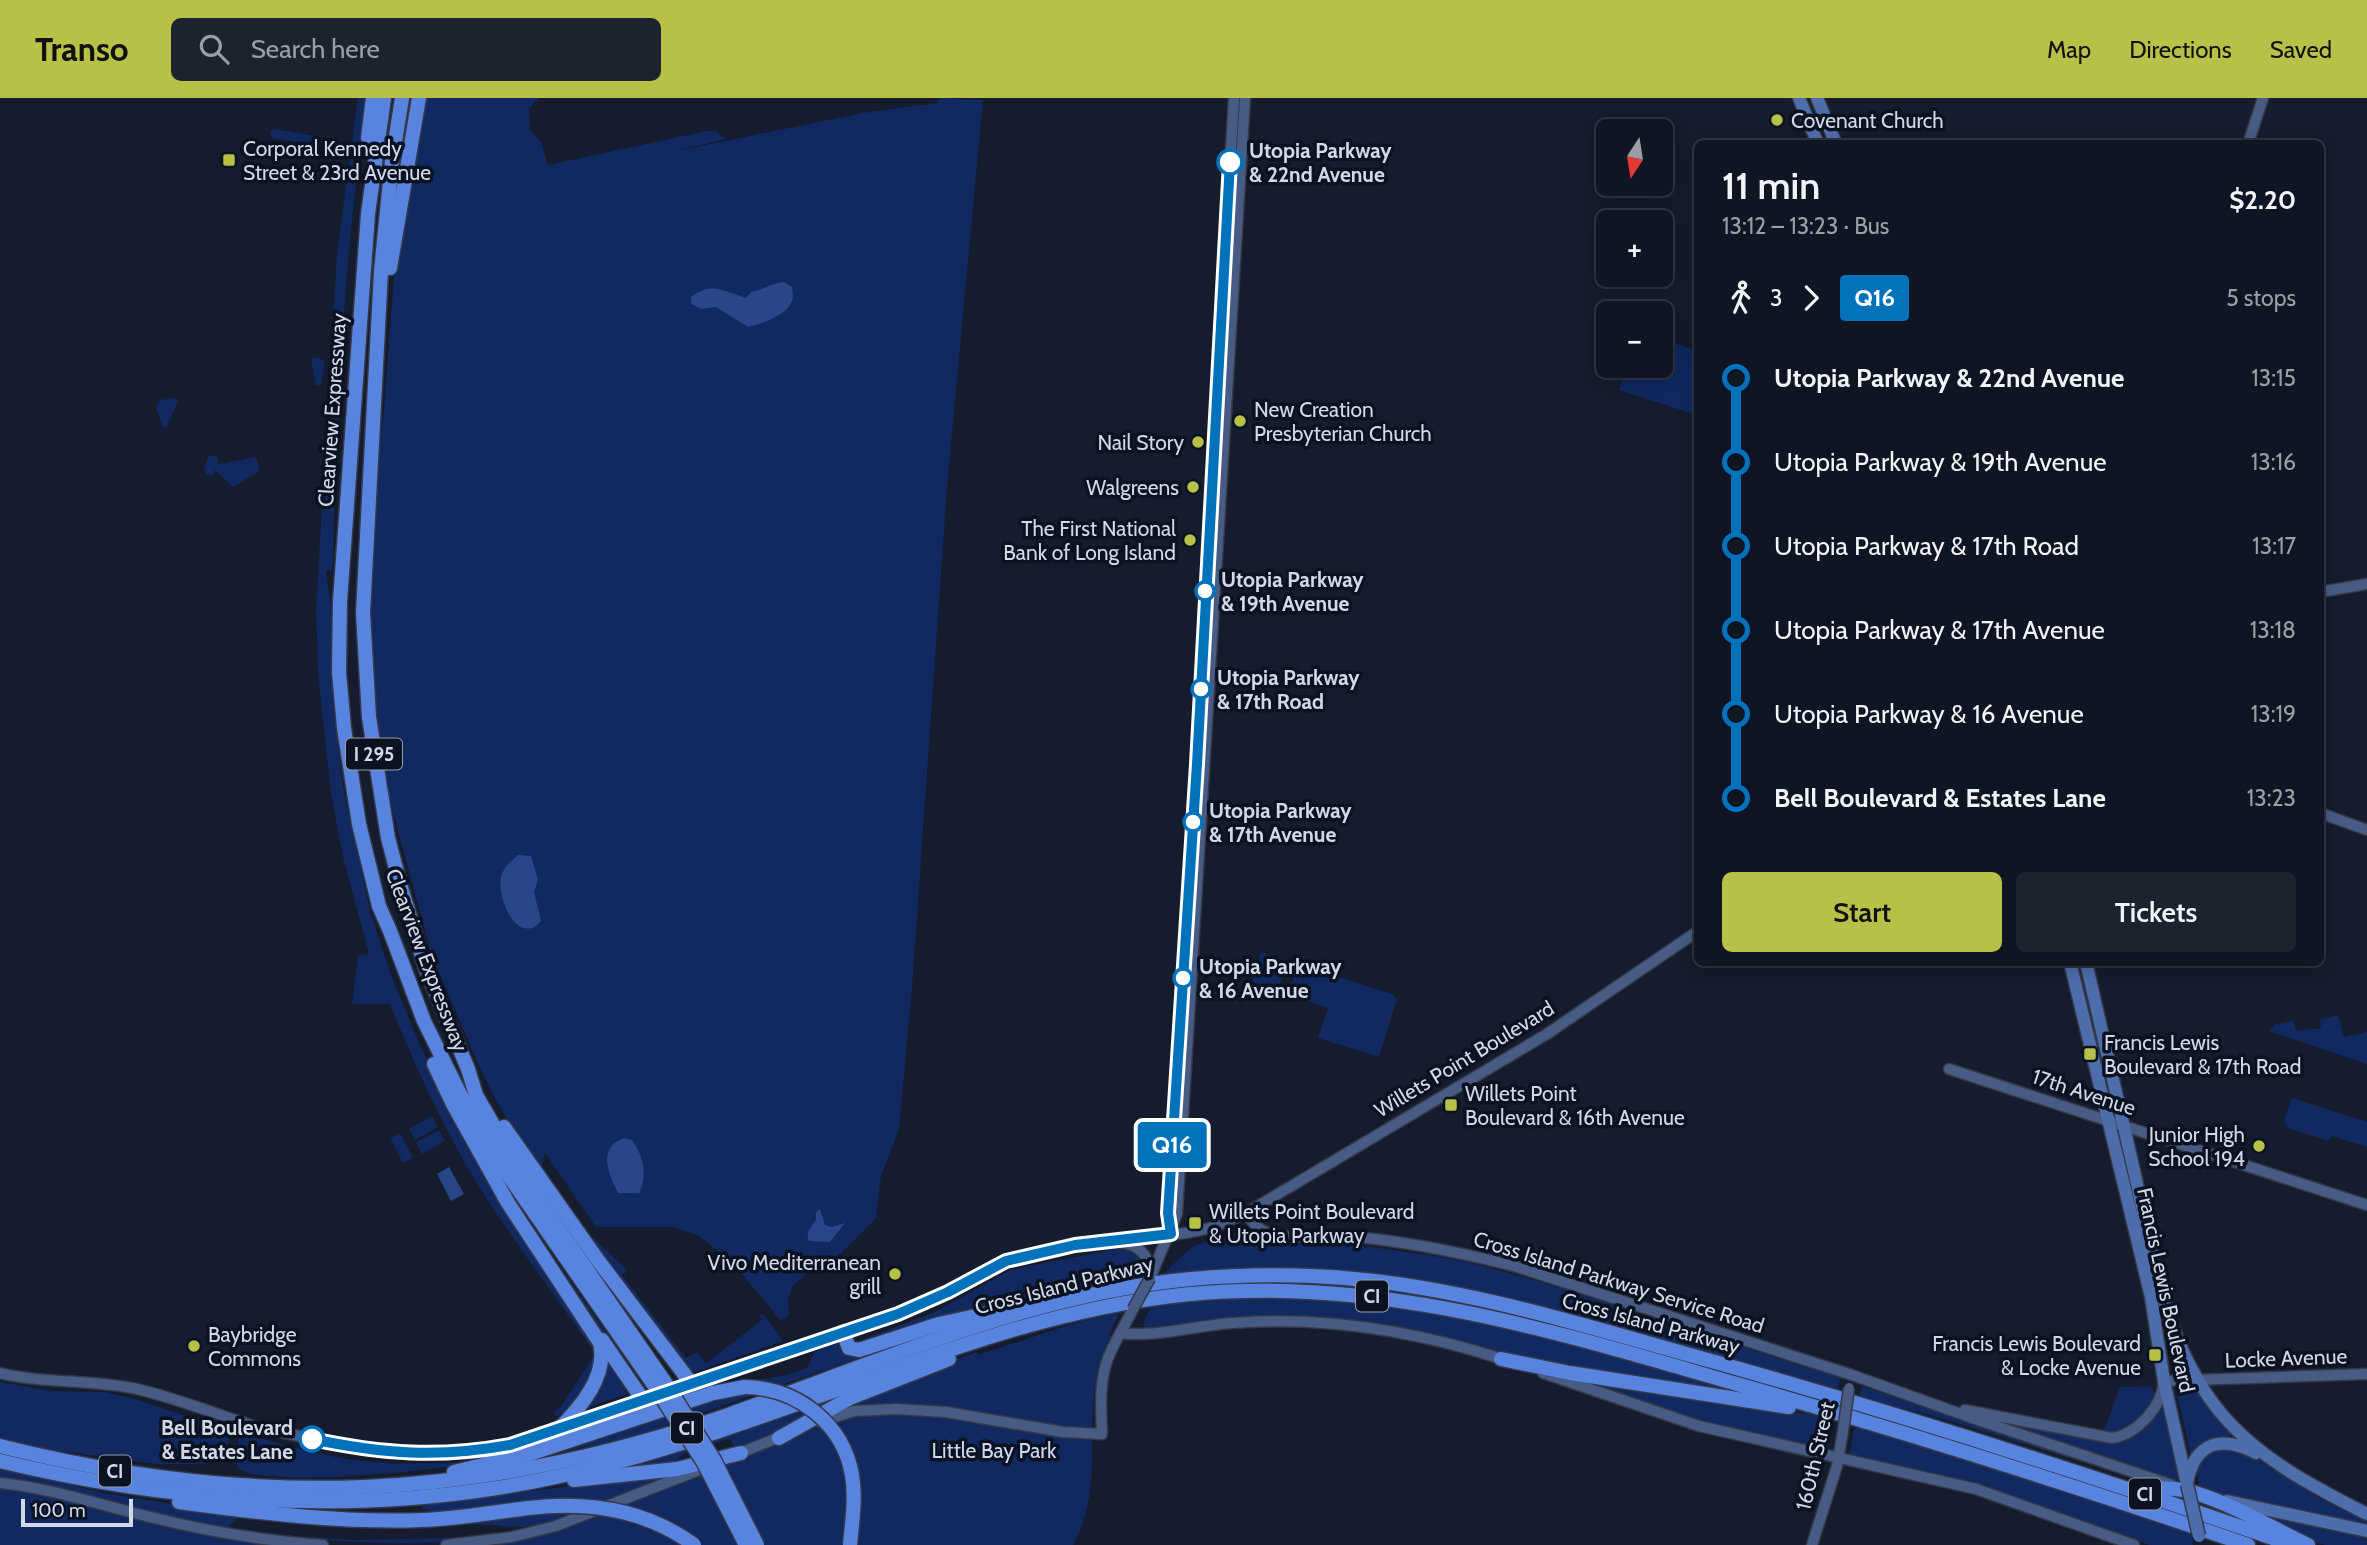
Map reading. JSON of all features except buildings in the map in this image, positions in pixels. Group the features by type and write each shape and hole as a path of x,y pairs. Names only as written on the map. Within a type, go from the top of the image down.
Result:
{"highway":[{"path":"343,540 357,262 373,98"},
{"name":"Clearview Expressway","path":"384,98 368,214 343,540 340,672 344,728 357,814 379,906 424,1021 473,1119 509,1177 714,1460 757,1545"},
{"name":"Clearview Expressway","path":"402,98 386,216 363,613 368,706 388,838 413,929 476,1095 525,1180 659,1383 746,1545"},
{"path":"372,425 392,257 419,98"},
{"path":"379,906 407,1002 453,1104 527,1234 600,1343 602,1364 599,1373 583,1401 558,1430"},
{"path":"468,1069 510,1138 691,1383"},
{"name":"Cross Island Parkway","path":"0,1446 125,1473 233,1485 312,1489 386,1487 480,1477 559,1463 625,1447 702,1423 995,1321 1127,1288 1194,1279 1275,1275 1368,1280 1437,1290 1529,1312 1699,1358 1997,1446 2293,1545"},
{"path":"843,1332 849,1348 859,1350 970,1316 1127,1288"},
{"name":"Cross Island Parkway","path":"0,1461 55,1474 150,1490 272,1500 381,1499 490,1489 552,1478 653,1452 952,1349 1065,1315 1142,1300 1221,1292 1300,1290 1378,1296 1456,1309 1545,1331 1861,1420 2074,1486 2248,1545"},
{"path":"779,1438 865,1391 1065,1315"},
{"path":"586,1320 643,1400"},
{"path":"1501,1359 1577,1375 1730,1397 1861,1420"},
{"path":"233,1485 399,1479 478,1467 537,1452 713,1393 745,1387 769,1389 799,1400 818,1414 836,1435 846,1453 853,1483 850,1545"},
{"path":"1997,1446 2147,1487 2189,1487 2308,1545"},
{"path":"490,1489 677,1469 741,1453"},
{"path":"55,1474 175,1502 313,1517 422,1520 575,1505 618,1510 657,1523 694,1545"}],"main road":[{"path":"1799,98 1816,140"},
{"path":"1817,98 1834,140"},
{"name":"Francis Lewis Boulevard","path":"2071,966 2151,1297 2164,1381 2201,1540"},
{"name":"Francis Lewis Boulevard","path":"2087,966 2169,1317 2184,1356 2213,1403 2239,1432 2267,1456 2299,1477 2367,1514"},
{"path":"2189,1487 2191,1469 2200,1454 2208,1447 2220,1443 2245,1447 2299,1477"},
{"name":"Cross Island Parkway Service Road","path":"2189,1487 2367,1531"}],"street":[{"path":"1171,1234 1168,1213 1198,743 1234,98"},
{"path":"446,1545 512,1537 556,1526 844,1413 883,1408 934,1411 1043,1430 1102,1434 1101,1397 1110,1354 1150,1278 1171,1234 1177,1214 1245,98"},
{"path":"2249,140 2263,98"},
{"path":"2324,591 2367,584"},
{"path":"2324,814 2367,830"},
{"name":"Willets Point Boulevard","path":"1246,1213 1547,1034 1694,934"},
{"name":"17th Avenue","path":"1949,1069 2367,1205"},
{"path":"0,1373 44,1381 105,1383 140,1390 256,1427 338,1444 393,1452 474,1452 510,1445 558,1430 915,1307 1006,1261 1106,1241 1211,1228 1246,1213"},
{"name":"Cross Island Parkway Service Road","path":"1246,1213 1261,1230 1272,1235 1344,1236 1408,1244 1467,1254 1514,1266 2189,1487"},
{"path":"1106,1241 1129,1244 1141,1250 1149,1263 1150,1278"},
{"path":"1121,1333 1144,1334 1231,1323 1305,1322 1414,1335 1501,1359 1686,1422 1976,1489 2134,1545"},
{"name":"Locke Avenue","path":"2164,1381 2367,1374"},
{"name":"160th Street","path":"1812,1545 1838,1458 1852,1375"},
{"name":"Cross Island Parkway Service Road","path":"1935,1404 2112,1438 2125,1434 2145,1419 2160,1398 2164,1381"},
{"path":"0,1483 50,1490 147,1517 214,1531 323,1545"}],"green space":[{"path":"358,98 366,98 343,330 333,563 332,570 326,571 331,607 332,675 343,786 370,911 391,975 419,1043 450,1109 595,1341 597,1372 571,1407 557,1417 553,1412 560,1408 594,1352 472,1176 434,1103 390,1004 352,1004 358,955 369,954 343,857 331,794 318,674 316,609 337,253"},
{"path":"423,98 539,98 529,108 530,130 541,142 548,165 707,131 716,131 726,139 671,152 863,113 937,103 941,98 983,100 947,487 912,988 899,1129 881,1176 876,1218 838,1256 810,1270 792,1287 788,1299 789,1315 781,1321 733,1263 699,1236 674,1227 596,1227 545,1153 542,1166 521,1143 479,1066 432,956 387,790 376,701 371,622 373,537 395,263"},
{"path":"274,129 314,136 316,140 313,145 272,138 270,132"},
{"path":"1673,343 1694,350 1694,414 1619,390 1623,378 1673,378"},
{"path":"318,357 325,362 321,384 316,386 311,359"},
{"path":"176,398 178,401 167,427 163,428 156,408 160,400"},
{"path":"208,457 217,457 219,464 256,457 260,471 233,487 215,470 213,475 207,475 204,470"},
{"path":"1261,952 1287,960 1278,990 1252,982"},
{"path":"1298,964 1392,994 1397,999 1379,1057 1318,1038 1328,1008 1288,994"},
{"path":"2338,1015 2344,1037 2367,1032 2367,1064 2269,1031 2276,1024 2294,1021 2296,1031 2321,1028 2320,1019"},
{"path":"2292,1098 2367,1122 2367,1147 2332,1136 2329,1141 2288,1128 2284,1121"},
{"path":"432,1116 438,1127 415,1140 409,1129"},
{"path":"439,1130 445,1141 422,1154 416,1142"},
{"path":"400,1133 413,1158 403,1163 390,1138"},
{"path":"525,1216 645,1388 639,1390 524,1221"},
{"path":"594,1238 627,1270 622,1275 686,1358 697,1352 706,1363 762,1320 759,1316 761,1314 783,1341 692,1373 591,1239"},
{"path":"1242,1238 1343,1243 1483,1266 1840,1378 1838,1391 1457,1288 1410,1278 1333,1270 1162,1276 1188,1251 1204,1242"},
{"path":"1121,1248 1132,1250 1140,1256 1137,1280 967,1313 860,1344 859,1341 935,1312 1010,1270"},
{"path":"1235,1297 1346,1300 1412,1309 1511,1329 1754,1396 1523,1361 1415,1330 1353,1320 1225,1318 1143,1328 1152,1305"},
{"name":"Little Bay Park","path":"1120,1312 1109,1335 1112,1337 1097,1373 1091,1482 1082,1524 1073,1545 482,1545 510,1541 838,1420 829,1413 874,1390 976,1352 978,1355 1075,1323"},
{"path":"930,1333 636,1436 553,1452 747,1381 783,1376 807,1368 815,1351 838,1342 842,1345"},
{"path":"608,1359 633,1392 580,1410"},
{"path":"1574,1379 1764,1406 1833,1419 1828,1450 1699,1421"},
{"path":"0,1382 51,1391 104,1392 135,1399 228,1430 230,1433 227,1451 203,1464 156,1464 37,1448 0,1439"},
{"path":"1862,1386 2077,1459 1927,1414 1859,1398"},
{"path":"2151,1386 2155,1395 2134,1421 2121,1430 2104,1431 2120,1387"},
{"path":"2180,1388 2194,1389 2231,1435 2229,1439 2191,1456 2177,1394"},
{"path":"848,1392 850,1394 784,1430 729,1452 675,1466 628,1471 627,1466","holes":["728,1439 733,1446 730,1448 690,1460 677,1461 684,1454"]},
{"path":"2162,1404 2181,1484 2006,1425 1993,1418 2114,1443 2134,1434"},
{"path":"1861,1428 2192,1533 2193,1545 2149,1545 1981,1485 1849,1455 1854,1429"},
{"path":"244,1434 347,1459 388,1463 467,1463 385,1474 277,1477 252,1473 237,1467 239,1438"},
{"path":"2221,1445 2256,1458 2319,1498 2367,1522 2367,1526 2200,1490 2198,1467 2207,1454"},
{"path":"0,1468 104,1493 241,1515 228,1527 221,1528 0,1479"},
{"path":"683,1471 538,1527 449,1523 381,1528 437,1513 422,1507 432,1504"},
{"path":"0,1487 25,1490 277,1545 0,1545"},
{"path":"2246,1509 2367,1535 2367,1545 2325,1545 2293,1534"},
{"path":"235,1530 353,1540 447,1538 448,1542 341,1541 262,1534"}],"shaded area":[{"path":"784,282 792,287 793,298 787,309 765,322 748,327 716,307 702,309 691,304 691,297 705,289 724,290 746,298 751,292"},
{"path":"518,855 531,856 538,880 534,892 541,921 532,928 524,928 512,919 501,893 502,874"},
{"path":"624,1138 632,1140 641,1159 644,1172 639,1193 618,1193 608,1169 610,1148"},
{"path":"449,1167 464,1194 451,1201 437,1174"},
{"path":"820,1209 825,1225 832,1227 845,1223 830,1242 809,1241 808,1238 809,1230 816,1220 816,1212"}],"bus line":[{"name":"Q16","path":"312,1439 357,1448 437,1454 474,1452 510,1445 898,1314 948,1292 1006,1261 1075,1245 1171,1234 1168,1213 1197,764 1230,162"}],"place":[{"name":"Covenant Church","path":"1777,120"},
{"name":"Corporal Kennedy Street & 23rd Avenue","path":"229,160"},
{"name":"Utopia Parkway & 22nd Avenue","path":"1230,162"},
{"name":"New Creation Presbyterian Church","path":"1240,421"},
{"name":"Nail Story","path":"1198,442"},
{"name":"Walgreens","path":"1193,487"},
{"name":"The First National Bank of Long Island","path":"1190,540"},
{"name":"Utopia Parkway & 19th Avenue","path":"1205,591"},
{"name":"Utopia Parkway & 17th Road","path":"1201,689"},
{"name":"Utopia Parkway & 17th Avenue","path":"1193,822"},
{"name":"Utopia Parkway & 16 Avenue","path":"1183,978"},
{"name":"Francis Lewis Boulevard & 17th Road","path":"2090,1054"},
{"name":"Willets Point Boulevard & 16th Avenue","path":"1451,1105"},
{"name":"Junior High School 194","path":"2259,1146"},
{"name":"Willets Point Boulevard & Utopia Parkway","path":"1195,1223"},
{"name":"Vivo Mediterranean grill","path":"895,1274"},
{"name":"Baybridge Commons","path":"194,1346"},
{"name":"Francis Lewis Boulevard & Locke Avenue","path":"2155,1355"},
{"name":"Bell Boulevard & Estates Lane","path":"312,1439"}]}
